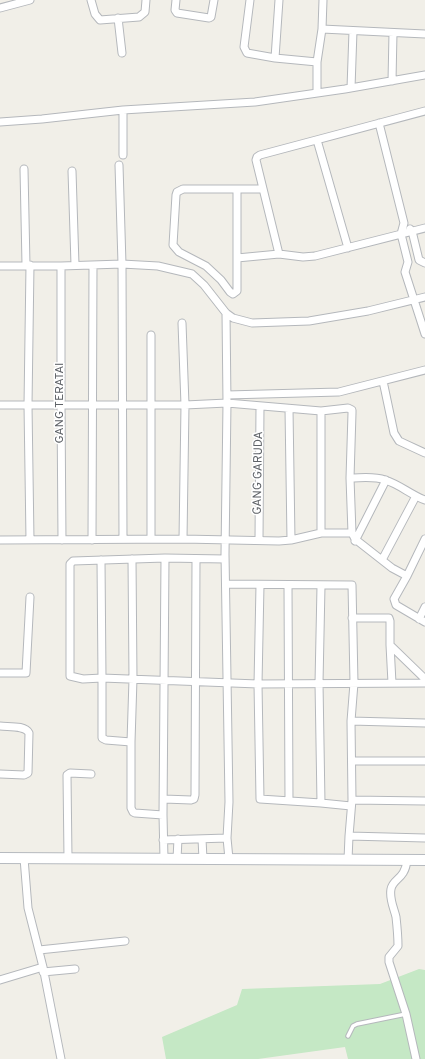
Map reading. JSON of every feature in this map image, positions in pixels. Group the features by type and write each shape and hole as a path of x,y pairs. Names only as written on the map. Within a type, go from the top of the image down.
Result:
{"main road":[{"path":"0,858 425,860"}],"street":[{"path":"0,8 30,0"},
{"path":"92,0 95,14 100,20 139,17 145,12 146,0"},
{"path":"176,0 175,10 177,13 209,18 211,17 214,0"},
{"path":"250,0 244,50 250,54 317,62"},
{"path":"275,58 279,0"},
{"path":"317,93 317,62 322,29 323,0"},
{"path":"118,18 122,53"},
{"path":"322,29 425,34"},
{"path":"351,88 353,31"},
{"path":"392,81 394,33"},
{"path":"0,122 123,110 255,102 351,88 425,75"},
{"path":"123,110 123,156"},
{"path":"279,254 256,160 257,157 425,111"},
{"path":"379,123 404,223 401,234 408,262 405,272 425,334"},
{"path":"317,140 348,248"},
{"path":"119,165 122,264 123,539"},
{"path":"24,168 28,265 30,540"},
{"path":"72,171 75,266"},
{"path":"237,189 237,291 233,294 206,266 179,252 173,245 176,195 177,192 183,189 237,189 263,189"},
{"path":"404,223 412,231 422,262 408,262"},
{"path":"237,258 279,254 303,257 315,256 425,228"},
{"path":"0,266 75,266 122,264 158,266 192,274 204,285 226,313 233,318 252,323 309,321 368,311 425,297"},
{"path":"92,540 93,265"},
{"name":"GANG TERATAI","path":"62,266 60,405 62,540"},
{"path":"226,313 227,403 225,557 229,802 227,838 229,859"},
{"path":"182,323 184,405 183,539"},
{"path":"151,334 151,539"},
{"path":"227,395 339,392 425,370"},
{"path":"383,381 396,438 399,441 425,453"},
{"path":"0,405 184,405 227,403 321,411 346,408 352,410 350,478 354,538"},
{"name":"GANG GARUDA","path":"258,540 260,406"},
{"path":"289,409 291,540"},
{"path":"321,411 321,533"},
{"path":"350,478 376,478 386,480 425,500"},
{"path":"354,538 386,480"},
{"path":"382,560 416,496"},
{"path":"0,540 183,539 279,541 291,540 321,533 354,538 392,568 407,576"},
{"path":"425,539 394,601 396,605 422,620 425,607"},
{"path":"225,557 196,559 165,558 73,561 70,564 70,676 83,679 102,678 258,684 425,684"},
{"path":"164,859 165,558"},
{"path":"132,559 132,810 135,813 164,815"},
{"path":"164,799 191,800 195,797 196,559"},
{"path":"101,560 102,738 106,740 131,742"},
{"path":"226,584 321,586 352,585 354,683 352,721 352,803 348,860"},
{"path":"260,585 258,684 260,799 321,803 425,801"},
{"path":"288,585 289,801"},
{"path":"321,586 321,803"},
{"path":"0,673 26,673 30,597"},
{"path":"352,618 389,618 392,683"},
{"path":"390,645 425,680"},
{"path":"352,721 425,724"},
{"path":"0,726 26,729 29,733 29,740 28,773 24,775 0,774"},
{"path":"352,761 425,761"},
{"path":"68,858 67,775 91,774"},
{"path":"349,836 425,838"},
{"path":"202,838 202,859"},
{"path":"163,840 227,838"},
{"path":"177,859 178,839"},
{"path":"24,858 28,908 32,929 39,950 60,1059"},
{"path":"406,860 404,872 391,888 392,907 396,916 398,946 390,956 389,960 406,1014 416,1059"},
{"path":"39,950 125,941"},
{"path":"0,980 43,969 75,969"}],"lane":[{"path":"348,1036 353,1026 357,1024 406,1014"}],"green space":[{"path":"419,969 425,970 425,1059 348,1059 345,1047 258,1059 166,1059 162,1037 237,1005 242,989 380,984"}]}
